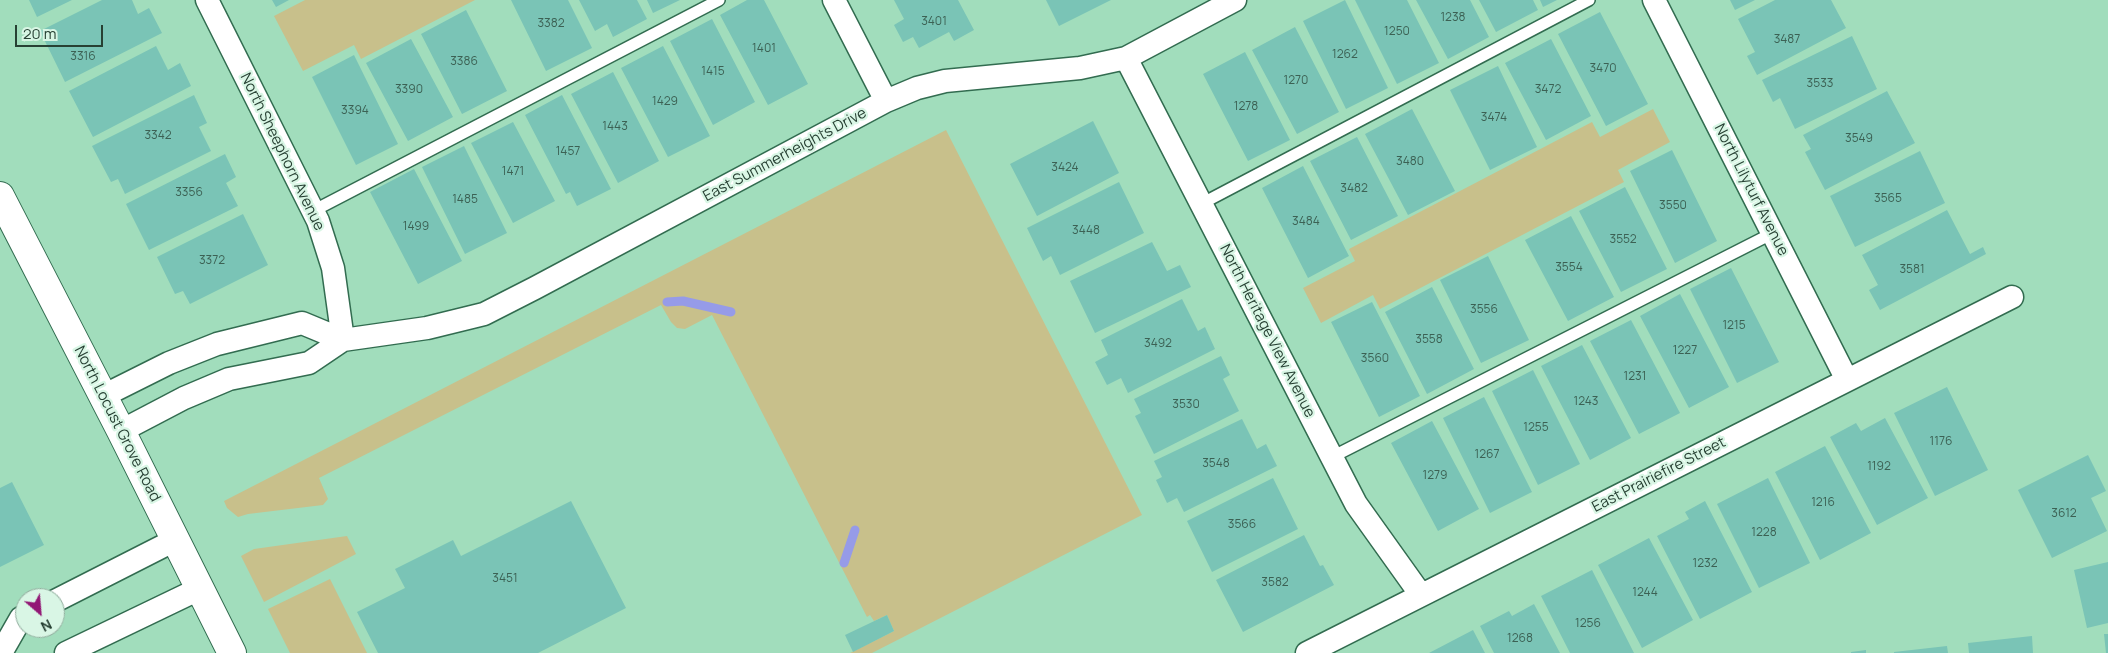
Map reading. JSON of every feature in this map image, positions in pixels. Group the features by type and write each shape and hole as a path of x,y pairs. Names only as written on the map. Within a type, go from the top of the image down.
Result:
{"main road":[{"name":"North Locust Grove Road","path":"0,196 121,430 232,653"}],"street":[{"name":"North Sheephorn Avenue","path":"207,0 313,211 332,268 343,340"},
{"path":"834,0 886,101"},
{"name":"North Lilyturf Avenue","path":"1654,0 1847,380"},
{"name":"East Summerheights Drive","path":"121,430 184,398 229,380 309,363 343,340 428,328 484,314 886,101 917,88 945,81 1080,68 1126,58 1230,1"},
{"name":"North Heritage View Avenue","path":"1126,58 1356,504 1421,595"},
{"name":"East Prairiefire Street","path":"1307,653 1337,647 1421,595 2012,297"},
{"path":"103,396 169,363 217,344 302,323 343,340"},
{"path":"65,596 175,540"},
{"path":"66,653 200,589"},
{"path":"1,653 15,628"}],"lane":[{"path":"313,211 718,0"},
{"path":"1201,204 1589,0"},
{"path":"1332,458 1773,233"}],"shaded area":[{"path":"305,0 475,0 361,59 354,45 303,71 274,16"},
{"path":"1653,109 1670,142 1618,170 1624,182 1380,309 1373,295 1321,323 1303,288 1355,261 1349,249 1592,122 1600,137"},
{"path":"946,130 1142,515 872,653 850,653 894,631 887,615 874,621 870,615 867,617 712,315 685,329 677,328 661,305 319,478 328,499 323,505 248,514 238,517 227,508 224,501"},
{"path":"347,536 356,554 264,602 241,556 254,549"},
{"path":"330,579 367,653 290,653 268,609"}],"building":[{"path":"29,0 72,0 37,17"},
{"path":"102,0 132,0 138,14 149,8 162,33 65,82 40,31"},
{"path":"272,0 289,0 276,7"},
{"path":"511,0 568,0 592,48 546,71"},
{"path":"579,0 637,0 647,19 613,37 607,24 595,31"},
{"path":"647,0 680,0 653,13"},
{"path":"747,0 764,0 808,84 768,105 720,15"},
{"path":"894,0 958,0 974,30 954,41 949,32 919,48 913,37 903,42 894,25 904,19"},
{"path":"1046,0 1111,0 1059,26"},
{"path":"1345,0 1388,88 1346,109 1303,21"},
{"path":"1355,0 1407,0 1439,63 1397,84"},
{"path":"1416,0 1470,0 1489,37 1448,59"},
{"path":"1479,0 1533,0 1538,10 1496,32"},
{"path":"1540,0 1557,0 1543,7"},
{"path":"1730,0 1755,0 1735,10"},
{"path":"1775,0 1831,0 1846,28 1757,75 1747,56 1755,52 1738,19"},
{"path":"466,10 507,91 462,114 421,34"},
{"path":"1600,12 1648,104 1606,126 1558,34"},
{"path":"712,19 755,102 713,125 670,41"},
{"path":"1295,27 1339,112 1297,134 1252,50"},
{"path":"1852,36 1877,89 1795,129 1780,98 1773,102 1762,80"},
{"path":"411,39 453,117 408,141 366,63"},
{"path":"1551,39 1591,116 1546,140 1505,63"},
{"path":"156,46 168,70 180,63 191,86 93,137 69,91"},
{"path":"663,46 710,136 668,157 621,68"},
{"path":"1245,52 1290,140 1248,161 1203,74"},
{"path":"354,55 398,144 356,165 312,77"},
{"path":"1498,66 1537,147 1490,170 1450,90"},
{"path":"613,72 659,161 618,183 571,94"},
{"path":"1887,91 1915,143 1825,190 1805,152 1811,149 1803,135"},
{"path":"194,95 207,123 199,127 211,151 125,194 118,179 111,182 92,146"},
{"path":"562,95 611,189 577,206 570,192 566,194 525,115"},
{"path":"1412,109 1455,191 1408,215 1365,134"},
{"path":"1093,121 1119,173 1037,216 1010,164"},
{"path":"513,122 555,201 513,223 471,143"},
{"path":"1357,137 1398,216 1351,240 1310,161"},
{"path":"464,146 507,233 465,254 422,167"},
{"path":"1672,150 1717,241 1675,263 1630,171"},
{"path":"1920,151 1945,203 1855,247 1830,196"},
{"path":"225,154 236,177 226,183 238,206 149,250 126,204"},
{"path":"1303,166 1349,256 1308,278 1262,188"},
{"path":"414,169 462,261 418,284 370,192"},
{"path":"1119,182 1144,233 1060,275 1051,256 1043,261 1027,228"},
{"path":"1625,187 1667,269 1621,292 1579,211"},
{"path":"1947,210 1970,254 1983,247 1986,254 1880,310 1869,290 1878,285 1862,255"},
{"path":"243,214 268,265 190,304 183,291 175,294 157,257"},
{"path":"1571,216 1614,297 1568,321 1525,240"},
{"path":"1152,242 1167,271 1180,265 1191,287 1095,333 1070,281"},
{"path":"1488,256 1529,340 1481,363 1440,280"},
{"path":"1731,268 1779,362 1737,383 1690,289"},
{"path":"1432,287 1474,369 1427,394 1385,312"},
{"path":"1680,294 1729,387 1689,408 1640,316"},
{"path":"1182,299 1198,331 1205,327 1215,349 1128,393 1121,378 1107,385 1095,362 1108,355 1101,340"},
{"path":"1372,302 1420,396 1379,417 1331,322"},
{"path":"1631,320 1680,413 1639,434 1590,341"},
{"path":"1582,345 1631,438 1590,460 1541,366"},
{"path":"1221,356 1230,375 1223,379 1239,411 1154,454 1135,416 1141,413 1134,399"},
{"path":"1533,370 1580,464 1538,485 1492,391"},
{"path":"1947,387 1988,470 1935,496 1894,413"},
{"path":"1484,397 1532,492 1490,513 1443,418"},
{"path":"1885,418 1928,498 1877,525 1830,437 1856,423 1861,431"},
{"path":"1242,419 1257,449 1266,444 1277,466 1184,512 1177,498 1167,503 1156,480 1162,477 1154,461"},
{"path":"1432,421 1479,509 1438,531 1391,443"},
{"path":"1825,446 1871,533 1820,560 1775,472"},
{"path":"2088,455 2106,491 2091,498 2107,531 2052,558 2018,490"},
{"path":"1273,478 1298,529 1212,572 1187,521"},
{"path":"1768,478 1810,563 1759,588 1717,504"},
{"path":"12,482 44,545 0,567 0,488"},
{"path":"571,501 626,608 538,653 378,653 357,612 405,588 395,569 453,540 461,556"},
{"path":"1705,501 1752,592 1700,619 1657,536 1689,519 1685,512"},
{"path":"1304,535 1320,566 1323,565 1334,585 1243,632 1216,580"},
{"path":"1649,538 1693,620 1642,648 1598,565"},
{"path":"2108,562 2108,623 2087,628 2074,570"},
{"path":"1592,570 1634,653 1570,653 1541,596"},
{"path":"1534,604 1560,653 1494,653 1480,626 1509,611 1512,616"},
{"path":"887,615 894,631 853,652 845,635"},
{"path":"1473,630 1485,653 1429,653"},
{"path":"2104,634 2108,634 2108,653 2106,653"},
{"path":"2032,636 2033,653 1969,653 1968,643"},
{"path":"1947,646 1948,653 1894,653 1894,652"},
{"path":"1866,650 1866,653 1851,653 1851,652"}],"waterway":[{"path":"667,302 683,301 731,312"},
{"path":"844,563 855,530"}]}
